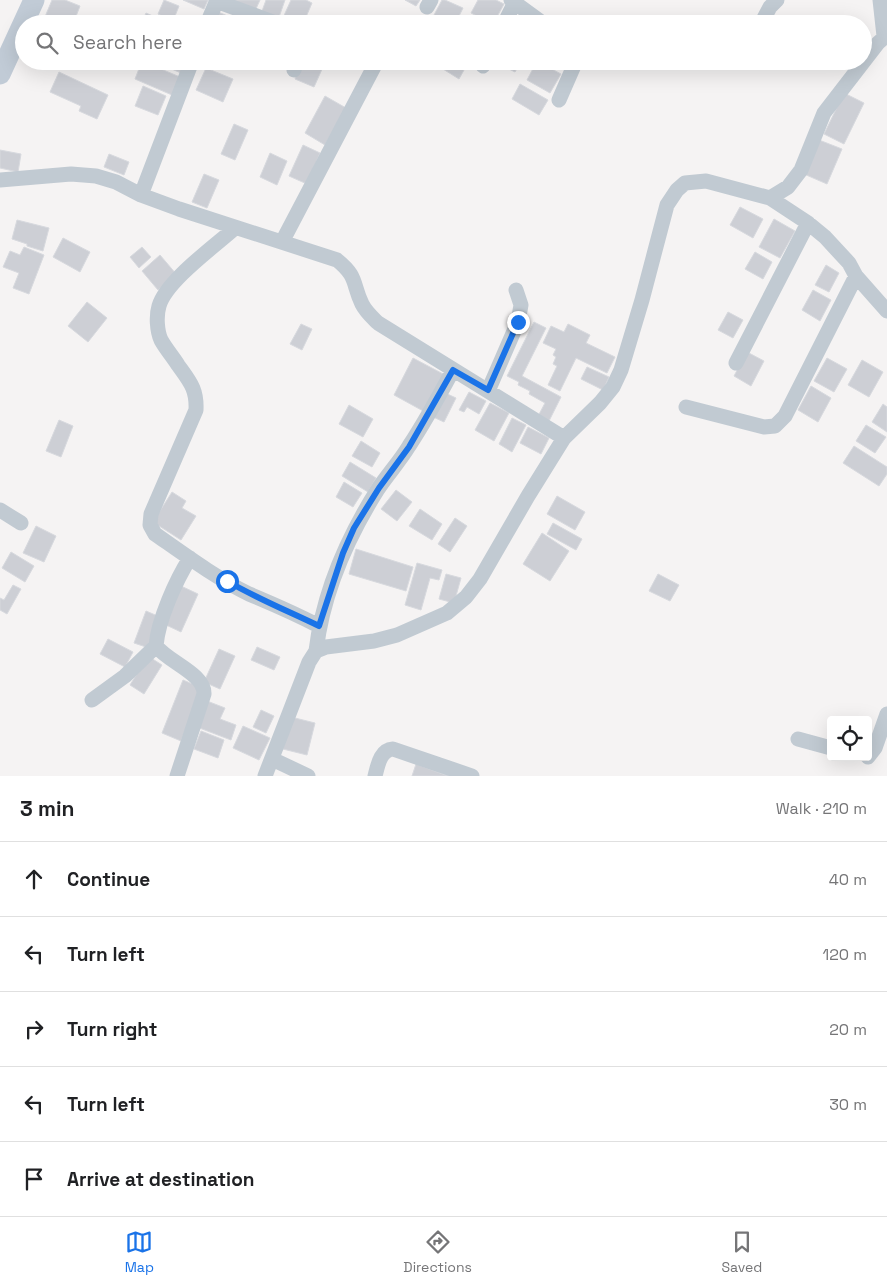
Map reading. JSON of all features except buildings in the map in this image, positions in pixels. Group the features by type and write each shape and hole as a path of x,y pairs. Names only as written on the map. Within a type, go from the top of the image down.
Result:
{"main road":[{"path":"27,15 34,0"},
{"path":"0,74 15,41"}],"street":[{"path":"210,15 216,0 255,15"},
{"path":"766,15 777,0"},
{"path":"872,53 886,35 880,0"},
{"path":"508,15 514,1 532,15"},
{"path":"141,195 189,70"},
{"path":"282,242 372,70"},
{"path":"559,100 572,70"},
{"path":"770,198 788,186 800,170 824,113 858,70"},
{"path":"0,180 71,174 96,176 116,182 141,195 235,228 337,260 347,268 354,278 362,304 368,314 378,322 564,438"},
{"path":"316,650 374,641 397,635 447,613 466,597 480,579 564,438 613,386 621,370 642,300 667,205 677,190 685,183 706,181 770,198 808,223 825,237 849,263 856,276 887,311"},
{"path":"736,363 808,223"},
{"path":"235,228 177,280 167,291 159,306 157,323 161,340 197,396 196,410 151,514 150,525 155,534 249,594 319,626"},
{"path":"686,407 764,427 775,426 785,416 856,276"},
{"path":"488,390 518,322 521,305 516,290"},
{"path":"265,776 309,662 316,650 319,626 343,553 354,528 379,488 409,447 453,370"},
{"path":"0,510 21,523"},
{"path":"177,776 204,694 204,688 200,680 161,652 156,646 156,637 168,604 190,558"},
{"path":"92,700 125,676 156,646"},
{"path":"872,751 887,714"},
{"path":"798,739 827,747"},
{"path":"374,776 382,754 393,748 472,776"},
{"path":"272,759 308,776"}],"route":[{"path":"227,581 249,594 319,626 343,553 354,528 379,488 409,447 453,370 488,390 518,322"}]}
